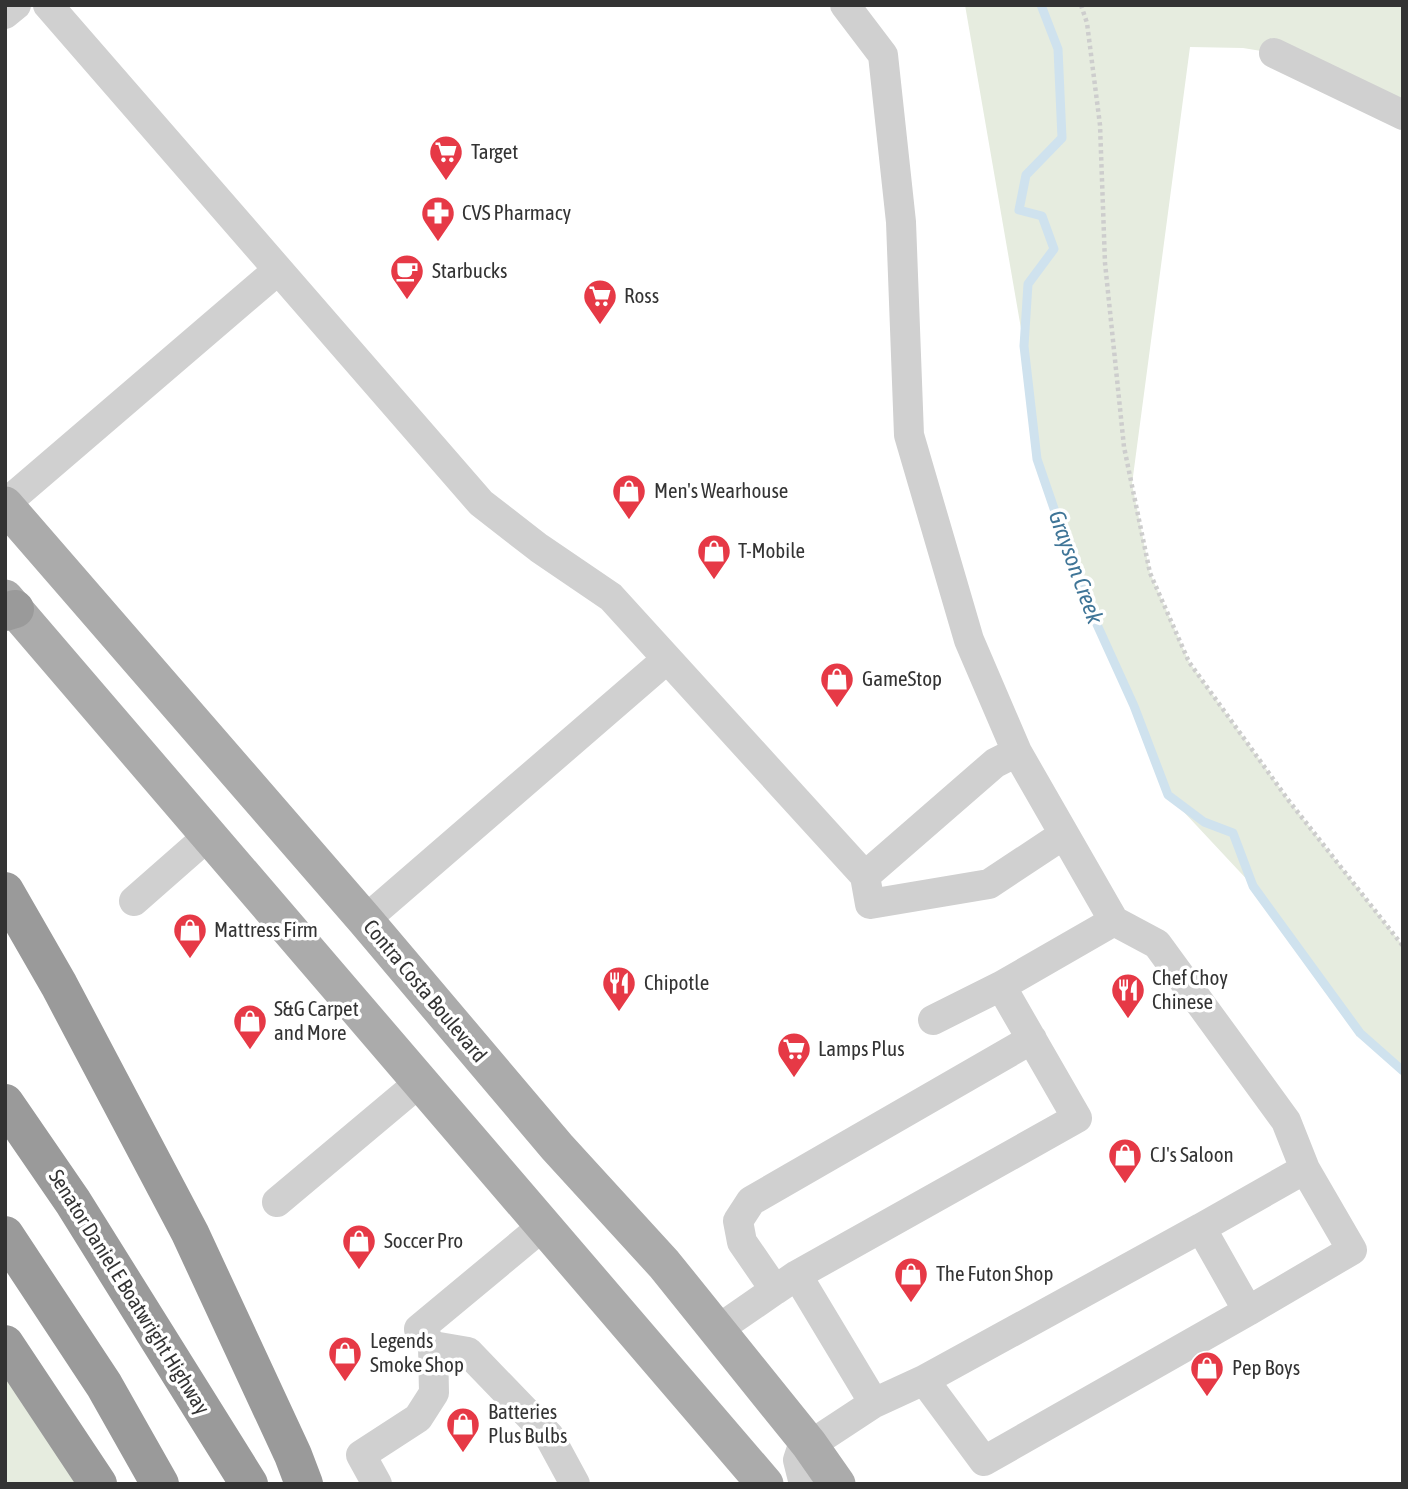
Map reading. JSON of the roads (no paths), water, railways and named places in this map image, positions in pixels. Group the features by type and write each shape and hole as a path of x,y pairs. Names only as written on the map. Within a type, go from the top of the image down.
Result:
{"highway":[{"path":"5,891 59,985 190,1233 304,1484"},
{"name":"Senator Daniel E Boatwright Highway","path":"5,1103 74,1202 249,1484"},
{"path":"5,1235 104,1385 160,1484"},
{"path":"5,1344 98,1484"}],"main road":[{"name":"Contra Costa Boulevard","path":"5,505 365,920 557,1147 664,1264 809,1444 837,1484"},
{"path":"8,606 765,1484"}],"street":[{"path":"5,14 16,5"},
{"path":"48,5 481,503 539,548 611,597 865,876 870,904 989,884 1063,835"},
{"path":"845,5 883,55 901,222 909,435 969,640 1017,752 1114,921 1157,944 1286,1121 1305,1169 1352,1250 1248,1311 991,1472 925,1380"},
{"path":"1274,53 1403,115"},
{"path":"5,505 278,270"},
{"path":"365,920 667,659"},
{"path":"865,876 995,763 1017,752"},
{"path":"134,901 208,836"},
{"path":"933,1020 1001,986 1114,921"},
{"path":"717,1330 786,1283 1077,1118 1001,986"},
{"path":"874,1402 786,1283 742,1242 738,1221 751,1200 1032,1039"},
{"path":"278,1202 420,1083"},
{"path":"804,1484 799,1456 809,1444 874,1402 925,1380 1305,1169"},
{"path":"377,1484 361,1455 418,1418 434,1393 433,1346 419,1329 543,1226"},
{"path":"1201,1228 1248,1311"},
{"path":"433,1346 468,1352 549,1436 575,1484"}],"waterway":[{"name":"Grayson Creek","path":"1041,5 1058,49 1062,138 1026,175 1019,210 1042,216 1054,249 1028,284 1024,346 1037,459 1084,596 1134,706 1168,795 1204,822 1233,833 1253,886 1360,1033 1403,1071"}],"place":[{"name":"Target","path":"446,182"},
{"name":"CVS Pharmacy","path":"438,243"},
{"name":"Starbucks","path":"407,301"},
{"name":"Ross","path":"600,326"},
{"name":"Men's Wearhouse","path":"629,521"},
{"name":"T-Mobile","path":"714,581"},
{"name":"GameStop","path":"837,709"},
{"name":"Mattress Firm","path":"190,960"},
{"name":"Chipotle","path":"619,1013"},
{"name":"Chef Choy Chinese","path":"1128,1020"},
{"name":"S&G Carpet and More","path":"250,1051"},
{"name":"Lamps Plus","path":"794,1079"},
{"name":"CJ's Saloon","path":"1125,1185"},
{"name":"Soccer Pro","path":"359,1271"},
{"name":"The Futon Shop","path":"911,1304"},
{"name":"Legends Smoke Shop","path":"345,1383"},
{"name":"Pep Boys","path":"1207,1398"},
{"name":"Batteries Plus Bulbs","path":"463,1454"}]}
